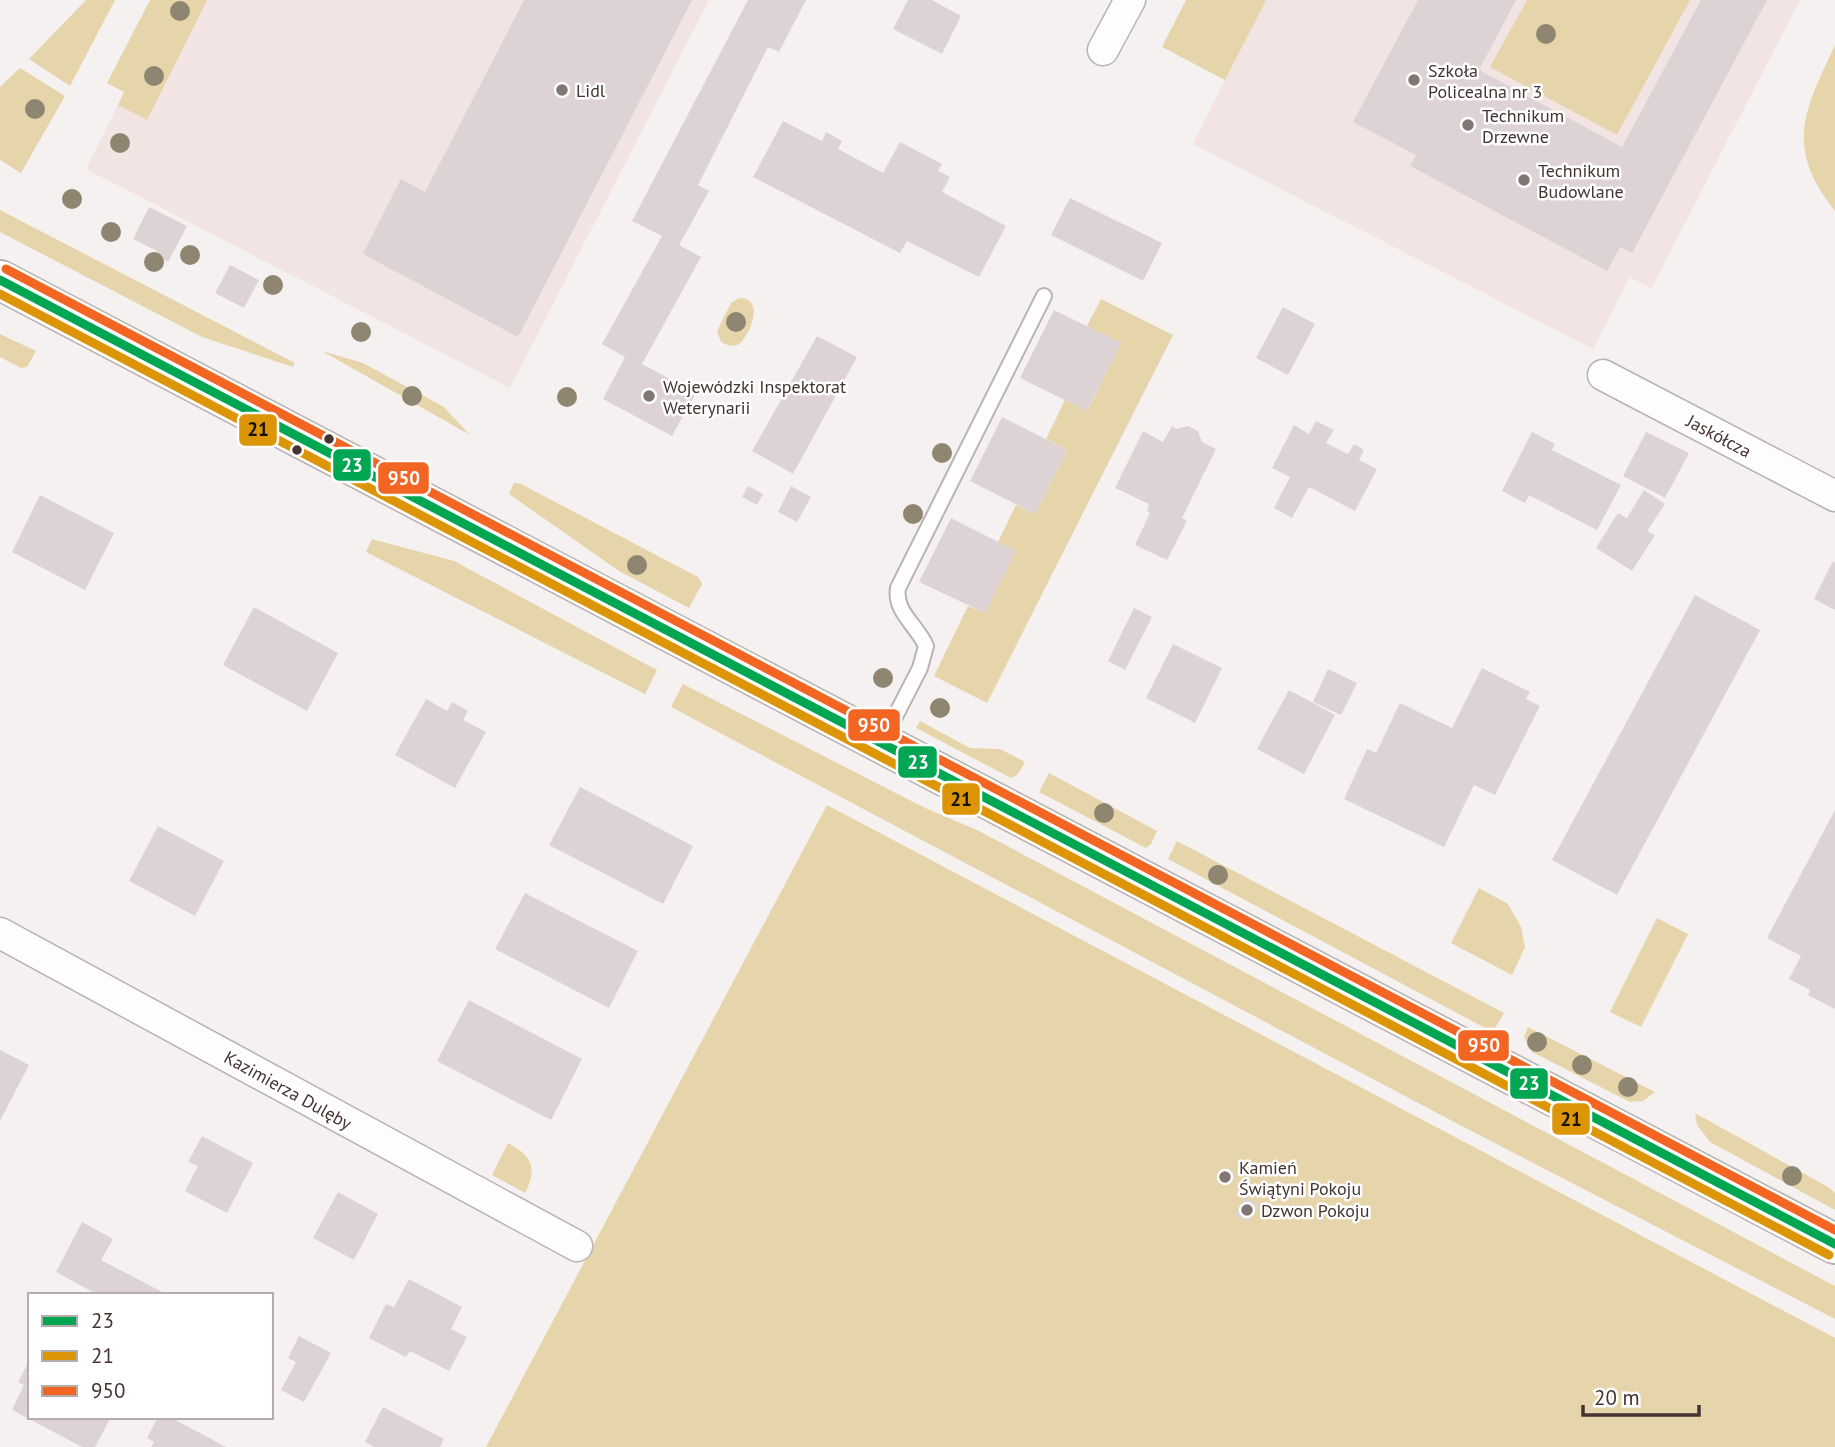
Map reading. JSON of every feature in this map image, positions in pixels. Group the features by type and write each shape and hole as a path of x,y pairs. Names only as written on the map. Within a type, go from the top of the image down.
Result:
{"street":[{"path":"1103,50 1130,0"},
{"path":"0,280 1835,1244"},
{"name":"Jaskółcza","path":"1603,374 1835,496"},
{"name":"Kazimierza Dulęby","path":"0,933 577,1246"}],"lane":[{"path":"882,742 920,668 926,646 896,599 898,588 1044,296"}],"shaded area":[{"path":"86,0 115,0 70,86 29,59"},
{"path":"150,0 207,0 147,120 118,105 124,92 107,83"},
{"path":"170,0 709,0 510,388 86,169"},
{"path":"1186,0 1266,0 1225,80 1162,47"},
{"path":"1265,0 1800,0 1651,289 1630,277 1593,349 1193,144"},
{"path":"1527,0 1690,0 1617,135 1490,67"},
{"path":"1835,45 1835,211 1809,167 1804,148 1804,129 1815,90"},
{"path":"20,68 65,96 21,173 0,160 0,87"},
{"path":"0,210 295,363 293,367 202,337 0,232"},
{"path":"739,298 748,300 752,305 753,320 741,342 730,345 721,342 717,331 731,303"},
{"path":"1101,299 1173,335 987,703 934,676 968,606 985,613 1015,552 998,542 1016,505 1035,514 1067,450 1046,439 1065,400 1088,410 1120,344 1087,326"},
{"path":"0,334 36,351 27,367 21,368 0,357"},
{"path":"322,351 363,363 444,407 470,435"},
{"path":"514,483 521,484 698,577 702,584 689,608 619,571 509,494"},
{"path":"372,539 454,561 657,670 645,694 366,552"},
{"path":"683,684 925,808 977,830 1835,1286 1835,1319 1456,1123 671,707"},
{"path":"920,721 970,748 1000,749 1025,762 1018,774 1011,778 916,728"},
{"path":"1049,773 1157,831 1151,844 1146,848 1039,792"},
{"path":"827,805 1835,1338 1835,1447 486,1447"},
{"path":"1177,841 1504,1013 1495,1028 1487,1029 1168,859"},
{"path":"1479,888 1508,904 1521,927 1525,947 1512,975 1451,943"},
{"path":"1657,918 1688,934 1641,1027 1610,1012"},
{"path":"1528,1027 1655,1092 1643,1101 1630,1102 1532,1052 1524,1037"},
{"path":"1695,1113 1828,1187 1835,1193 1835,1210 1710,1142 1697,1125"},
{"path":"508,1143 523,1153 530,1163 531,1176 525,1193 492,1175"}],"building":[{"name":"Lidl","path":"524,0 692,0 518,337 363,254 401,179 425,192"},
{"path":"748,0 806,0 779,52 768,47 698,185 709,191 679,245 701,257 642,364 696,393 672,436 603,399 625,357 602,344 662,236 632,221"},
{"path":"908,0 932,0 961,16 942,54 893,29"},
{"path":"1418,0 1516,0 1479,70 1622,147 1701,0 1767,0 1632,253 1620,247 1607,271 1410,166 1416,155 1353,122"},
{"path":"783,121 822,141 826,132 842,141 838,149 883,173 900,142 942,164 938,171 950,177 942,192 1006,226 979,277 907,241 900,253 753,177"},
{"path":"1070,198 1162,243 1143,281 1051,235"},
{"path":"149,207 187,226 168,262 155,255 157,251 133,239"},
{"path":"230,265 259,280 244,308 215,293"},
{"path":"1283,307 1315,324 1288,375 1256,358"},
{"path":"1054,310 1121,343 1087,411 1020,378"},
{"path":"817,336 857,357 793,474 752,451"},
{"path":"1002,417 1067,450 1035,514 970,481"},
{"path":"1316,421 1334,430 1326,443 1348,454 1354,444 1364,450 1359,460 1377,469 1355,511 1309,487 1292,518 1274,508 1290,477 1272,468 1294,425 1309,434"},
{"path":"1172,426 1177,429 1188,426 1198,431 1202,442 1216,449 1182,518 1187,521 1167,560 1135,545 1150,513 1147,511 1149,504 1115,488 1143,431 1163,442"},
{"path":"1532,432 1555,444 1552,450 1621,485 1597,530 1529,495 1525,503 1502,491"},
{"path":"1646,432 1689,453 1665,498 1623,476"},
{"path":"748,486 763,494 757,505 742,497"},
{"path":"791,486 811,497 797,522 778,512"},
{"path":"1644,490 1665,504 1647,531 1655,535 1632,571 1596,548 1618,513 1627,518"},
{"path":"40,495 114,533 85,590 12,552"},
{"path":"951,518 1016,551 985,613 919,582"},
{"path":"1833,561 1835,563 1835,610 1814,599"},
{"path":"1695,595 1760,630 1617,895 1552,860"},
{"path":"254,607 338,653 307,711 223,665"},
{"path":"1134,608 1152,617 1125,670 1108,661"},
{"path":"1173,644 1222,668 1195,723 1146,698"},
{"path":"1482,668 1530,692 1526,699 1540,706 1495,795 1474,785 1444,847 1344,799 1367,749 1376,753 1400,703 1452,728"},
{"path":"1328,669 1357,683 1341,715 1313,702"},
{"path":"1289,690 1335,715 1304,774 1257,749"},
{"path":"426,699 447,711 452,702 468,711 463,720 486,732 455,788 395,755"},
{"path":"580,787 693,846 663,904 549,845"},
{"path":"1835,810 1835,1009 1808,995 1810,990 1789,979 1801,956 1767,938"},
{"path":"158,826 224,861 195,916 129,881"},
{"path":"525,893 638,951 609,1008 495,949"},
{"path":"469,1000 582,1059 551,1120 437,1061"},
{"path":"0,1050 29,1065 0,1121"},
{"path":"202,1136 253,1163 227,1213 185,1191 198,1166 188,1162"},
{"path":"338,1192 378,1214 354,1260 313,1238"},
{"name":"Dzwon Pokoju","path":"1245,1197 1259,1205 1249,1222 1235,1215"},
{"path":"82,1222 113,1239 101,1260 164,1293 94,1293 56,1272"},
{"path":"409,1279 462,1307 451,1329 467,1337 449,1371 410,1351 406,1357 369,1338 386,1304 394,1307"},
{"path":"299,1336 331,1353 304,1402 281,1390 296,1362 288,1358"},
{"path":"28,1363 28,1418 12,1410 24,1385 18,1382"},
{"path":"383,1407 444,1439 440,1447 374,1447 365,1442"},
{"path":"29,1419 110,1419 95,1447 82,1447"},
{"path":"157,1419 174,1419 226,1447 151,1447 154,1442 147,1438"}],"transit line":[{"name":"950","path":"6,269 1835,1230"},
{"name":"23","path":"0,280 1835,1244"},
{"name":"21","path":"0,294 1829,1255"}],"place":[{"name":"Szkoła Policealna nr 3","path":"1414,80"},
{"name":"Lidl","path":"562,90"},
{"name":"Technikum Drzewne","path":"1468,125"},
{"name":"Technikum Budowlane","path":"1524,180"},
{"name":"Wojewódzki Inspektorat Weterynarii","path":"649,396"},
{"name":"Kamień Świątyni Pokoju","path":"1225,1177"},
{"name":"Dzwon Pokoju","path":"1247,1210"}]}
